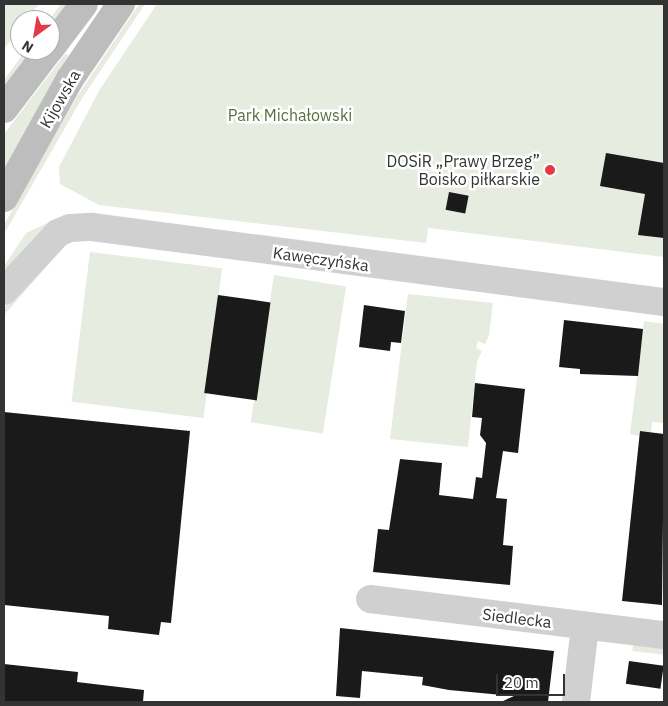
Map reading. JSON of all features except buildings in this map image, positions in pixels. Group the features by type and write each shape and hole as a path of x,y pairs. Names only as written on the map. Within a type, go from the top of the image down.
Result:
{"street":[{"path":"60,36 84,4"},
{"name":"Kijowska","path":"4,198 70,80 121,4"},
{"path":"4,109 42,60"},
{"name":"Kawęczyńska","path":"4,291 58,233 70,228 92,227 664,302"},
{"name":"Siedlecka","path":"370,599 664,635"},
{"path":"576,702 585,626"}],"green space":[{"path":"4,4 39,4 34,10 10,10 10,41 4,49"},
{"path":"61,4 69,4 60,15 60,10 56,10"},
{"path":"139,4 145,4 81,100 4,234 4,225 76,98"},
{"name":"Park Michałowski","path":"157,4 664,4 664,257 428,228 426,243 99,205 60,184 59,167 100,89"},
{"path":"65,54 69,55 4,170 4,134"},
{"path":"19,60 25,60 4,88 4,80"},
{"path":"56,219 7,273 4,271 4,266 26,233"},
{"path":"63,248 4,315 4,308 49,255"},
{"path":"90,252 222,268 204,418 72,402"},
{"path":"274,275 346,286 323,434 251,422"},
{"path":"408,294 493,303 489,335 485,344 478,341 476,348 482,351 477,361 468,447 390,439"},
{"path":"644,321 664,324 664,423 652,422 651,432 641,431 640,436 630,434"},
{"path":"633,645 664,649 663,655 632,651"}],"place":[{"name":"DOSiR „Prawy Brzeg” Boisko piłkarskie","path":"550,170"}]}
